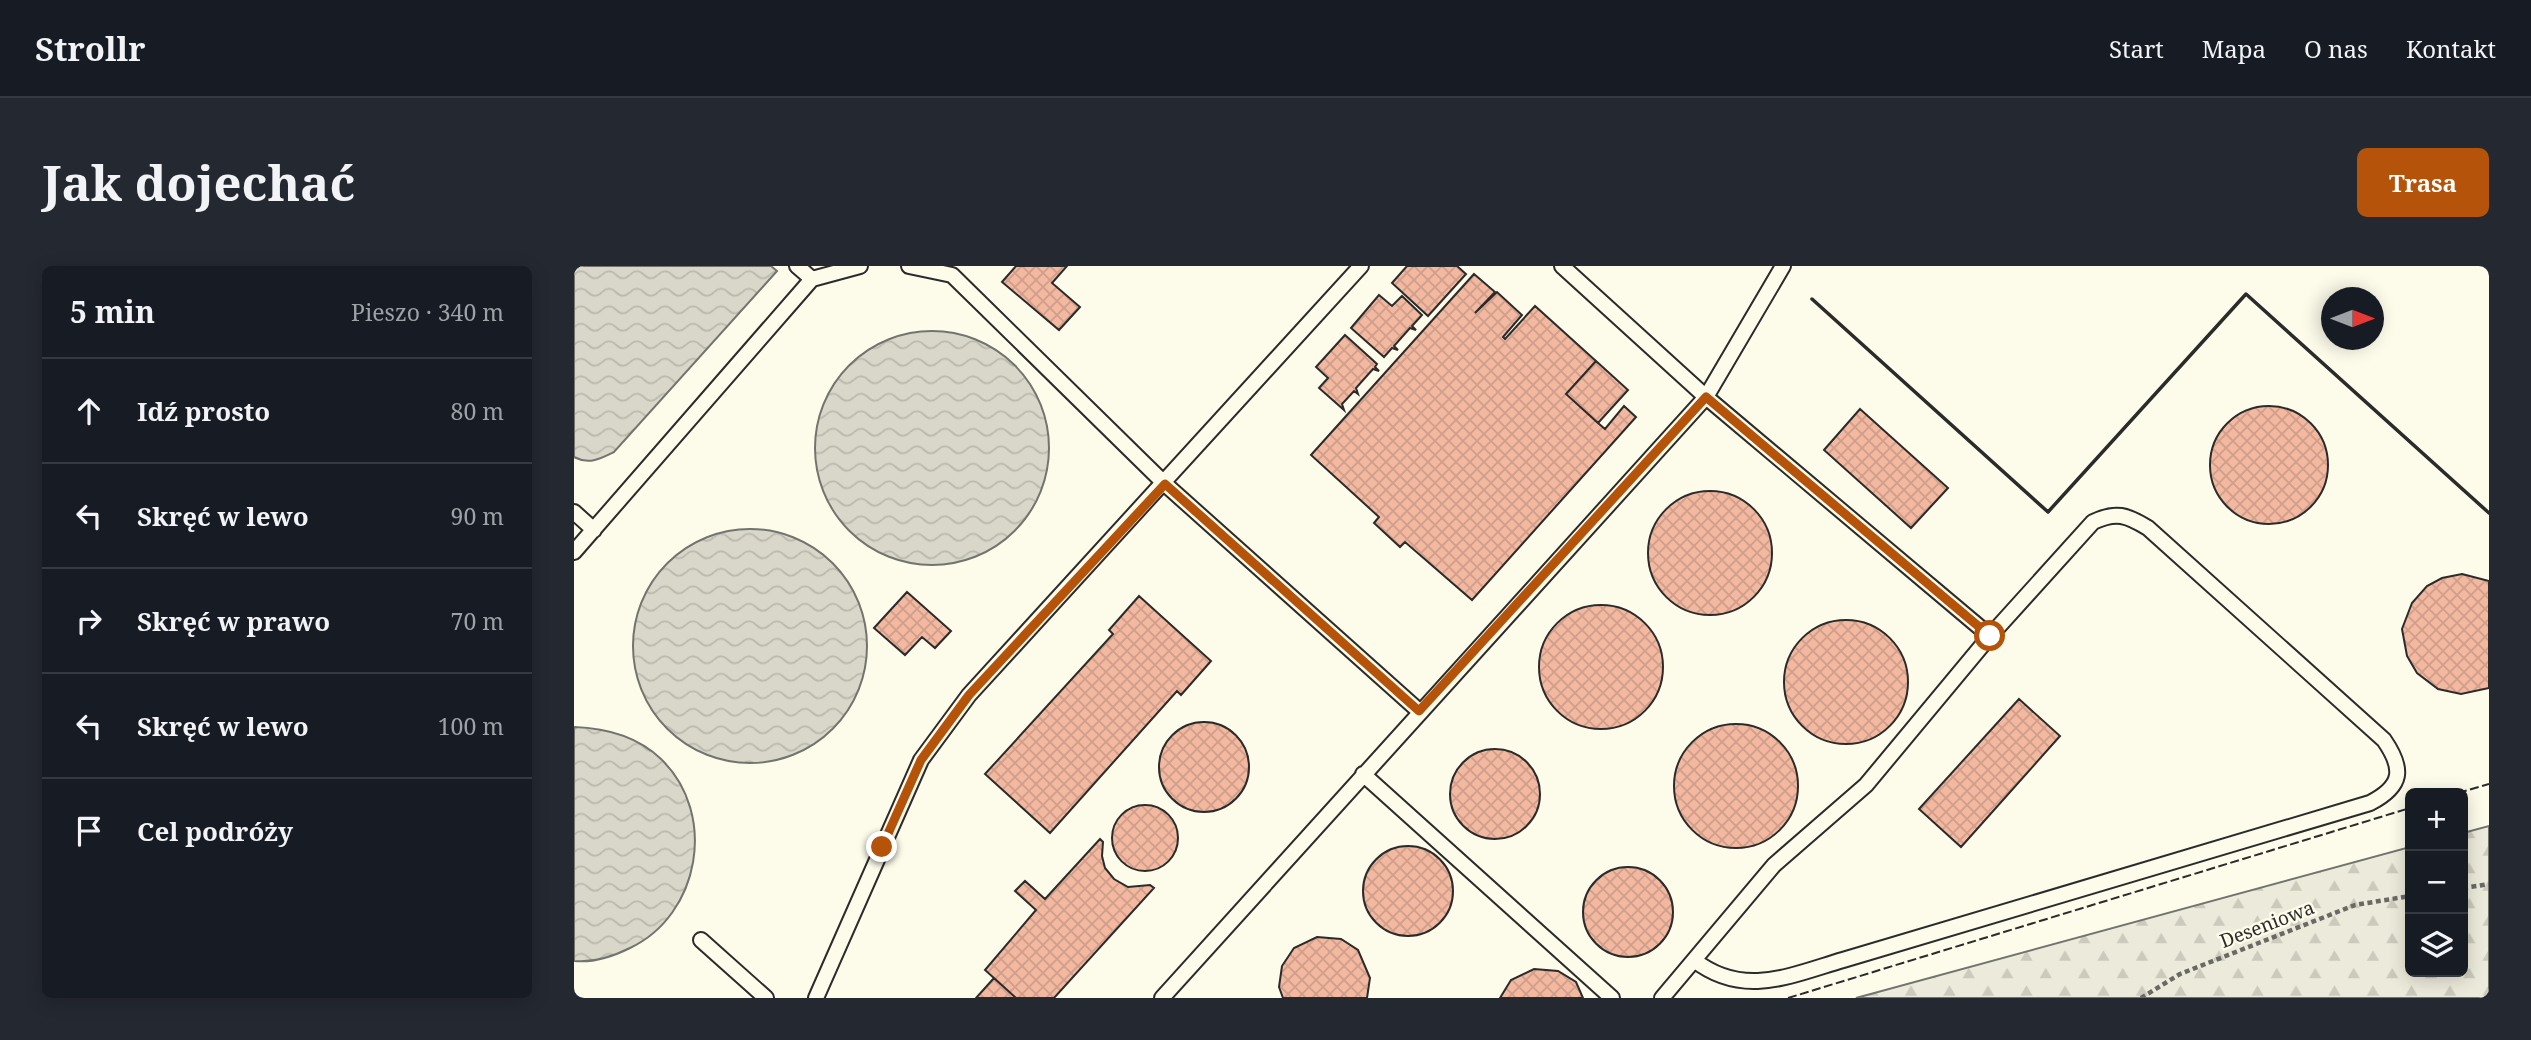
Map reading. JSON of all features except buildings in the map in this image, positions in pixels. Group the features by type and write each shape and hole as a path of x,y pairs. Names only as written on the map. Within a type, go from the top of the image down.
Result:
{"lane":[{"path":"797,266 812,279"},
{"path":"574,552 812,279 860,266"},
{"path":"909,266 952,275 1165,484 1419,711"},
{"path":"816,998 921,760 969,695 1165,484 1361,266"},
{"path":"1562,266 1706,397 1990,636"},
{"path":"1162,998 1706,397 1783,266"},
{"path":"574,512 594,530"},
{"path":"1661,998 1774,865 1866,785 1990,636 2093,522 2110,514 2129,516 2148,528 2384,740 2397,760 2397,779 2388,794 2370,803 1783,977 1748,983 1729,980 1712,975 1694,960"},
{"path":"1363,775 1612,998"},
{"path":"701,940 766,998"}],"path":[{"path":"2468,887 2489,884"},
{"name":"Deseniowa","path":"2141,998 2180,974 2355,905 2405,897"}],"green space":[{"path":"2489,826 2489,998 1856,998 2405,848 2405,977 2468,977 2468,832"}],"water":[{"path":"574,266 771,266 777,271 614,452 590,461 574,457"},
{"path":"932,331 955,333 977,340 1015,365 1040,403 1047,425 1047,471 1040,493 1015,531 977,556 955,563 932,565 909,563 887,556 849,531 824,493 817,471 815,448 817,425 824,403 849,365 887,340 909,333"},
{"path":"750,529 773,531 795,538 833,563 858,601 865,623 865,669 858,691 833,729 795,754 773,761 750,763 727,761 705,754 667,729 642,691 635,669 633,646 635,623 642,601 667,563 705,538 727,531"},
{"path":"574,727 598,729 620,735 652,751 679,782 690,807 695,834 693,862 686,888 672,912 654,933 630,948 589,961 574,961"}],"fence":[{"path":"2468,790 2489,784"},
{"path":"1788,998 2405,810"}],"wall":[{"path":"1812,299 2048,512 2246,294 2489,513"}],"route":[{"path":"882,847 921,760 969,695 1165,484 1419,711 1706,397 1990,636"}]}
